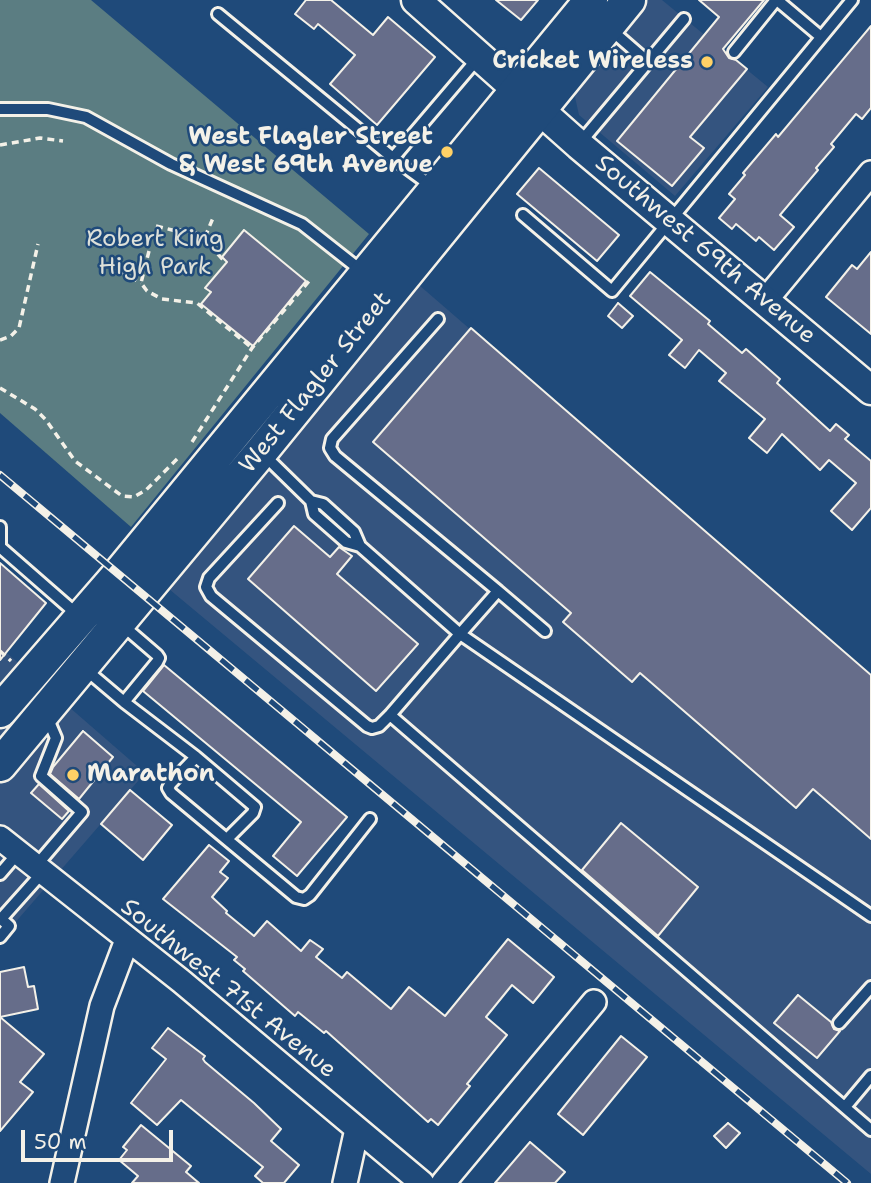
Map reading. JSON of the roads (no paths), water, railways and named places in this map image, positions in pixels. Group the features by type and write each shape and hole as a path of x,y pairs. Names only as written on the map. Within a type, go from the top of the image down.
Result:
{"main road":[{"name":"West Flagler Street","path":"3,700 81,618 265,397 377,285 528,101 591,0"},
{"name":"West Flagler Street","path":"0,765 289,417 377,285 435,189 607,27 629,0"},
{"path":"265,397 289,417"}],"street":[{"name":"Southwest 69th Avenue","path":"416,0 579,145 871,390"},
{"path":"765,301 871,173"},
{"name":"Southwest 71st Avenue","path":"0,838 181,981 422,1183"},
{"path":"62,1183 102,1006 127,940"},
{"path":"443,1183 594,1002"},
{"path":"345,1183 357,1129"}],"lane":[{"path":"734,52 777,0 821,37"},
{"path":"523,215 612,291 852,0"},
{"path":"218,14 393,158 435,189"},
{"path":"579,145 684,19"},
{"path":"607,27 648,62"},
{"path":"393,158 479,57"},
{"path":"0,109 48,109 86,117 171,164 302,223 377,285"},
{"path":"438,319 332,439 330,448 335,456 545,631"},
{"path":"261,452 312,501 314,514 346,542 360,546 460,634 871,916"},
{"path":"278,503 209,578 206,587 211,596 366,726 379,726 390,715 498,591"},
{"path":"0,527 0,547 81,618"},
{"path":"118,622 159,658 124,702"},
{"path":"82,667 255,807 253,813 228,838"},
{"path":"390,715 871,1129"},
{"path":"0,937 9,926 0,918 32,864 82,812 41,776 56,738 50,724 41,716"},
{"path":"196,757 168,788 171,793 296,897 304,899 310,895 370,819"},
{"path":"0,874 32,864"},
{"path":"839,1023 871,987"},
{"path":"845,1107 871,1076"}],"railway":[{"path":"0,475 847,1183"}],"place":[{"name":"Cricket Wireless","path":"707,62"},
{"name":"West Flagler Street & West 69th Avenue","path":"447,152"},
{"name":"Marathon","path":"73,775"}],"park label":[{"name":"Robert King High Park","path":"155,254"}]}
